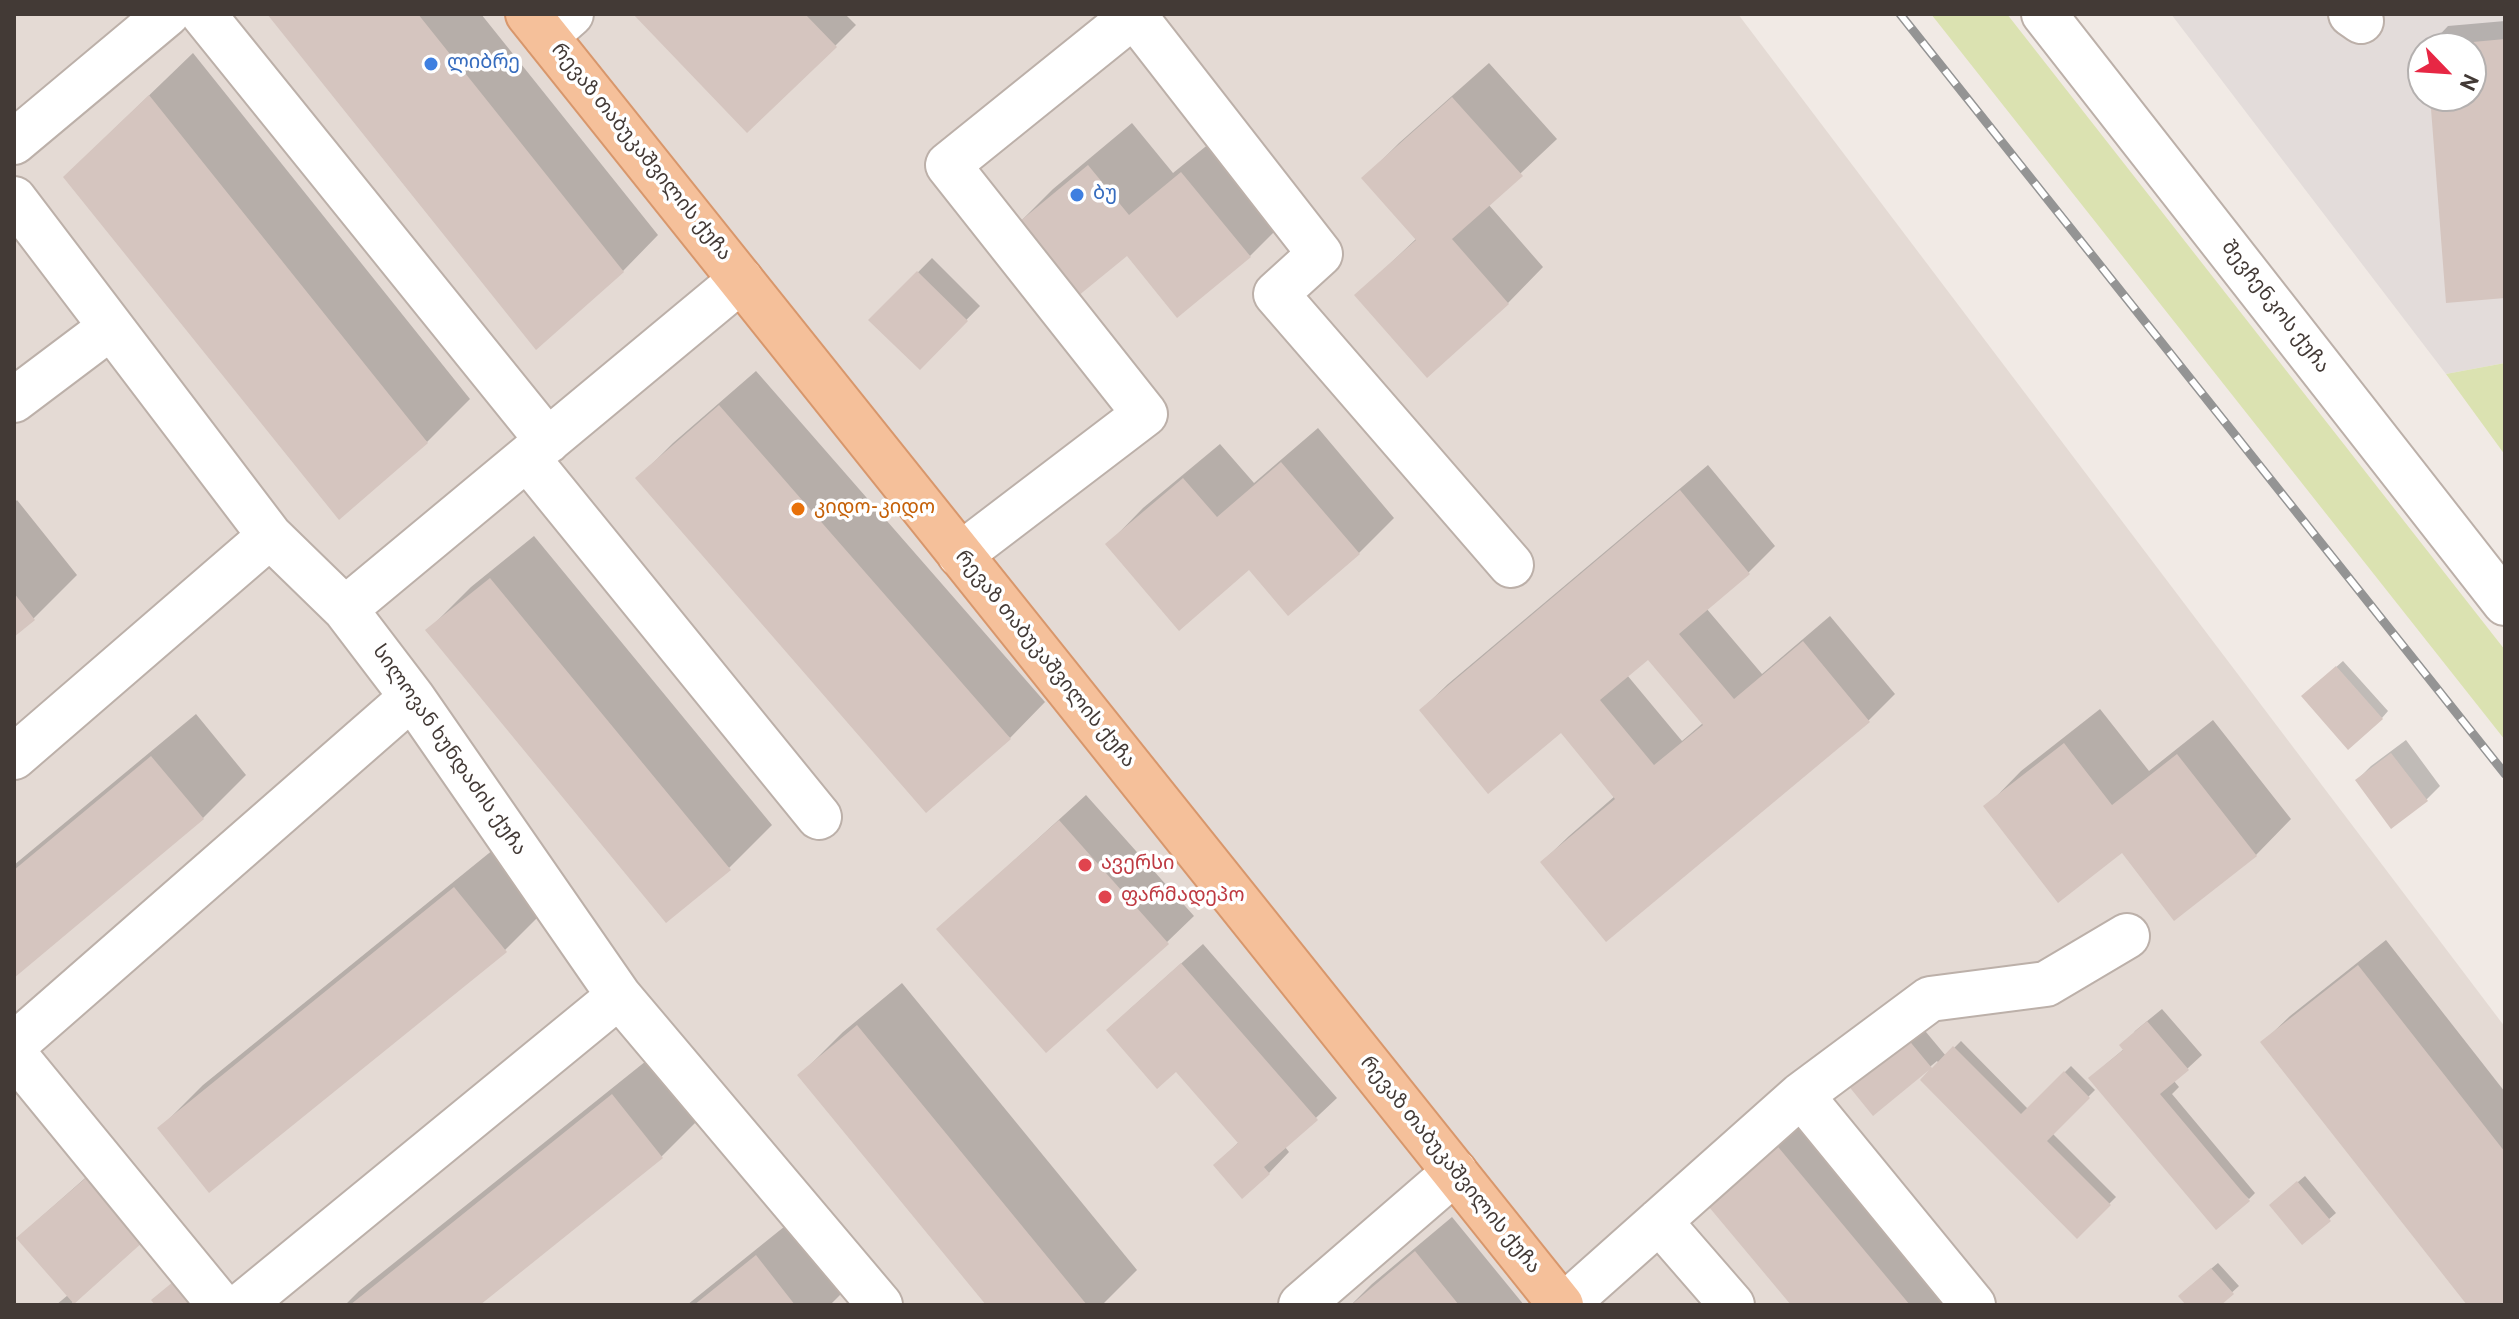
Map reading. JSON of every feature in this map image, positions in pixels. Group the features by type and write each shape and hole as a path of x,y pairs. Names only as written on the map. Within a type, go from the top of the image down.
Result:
{"main road":[{"name":"რევაზ თაბუკაშვილის ქუჩა","path":"548,21 741,280 1563,1305"}],"street":[{"path":"14,142 167,14"},
{"path":"203,14 819,817"},
{"name":"შევჩენკოს ქუჩა","path":"2044,14 2505,603"},
{"path":"960,555 1145,414 948,165 1134,15 1320,254 1276,294 1511,565"},
{"name":"სილოვან ხუნდაძის ქუჩა","path":"14,199 270,536 345,609 412,697 619,996 880,1305"},
{"path":"345,609 741,280"},
{"path":"14,400 111,327"},
{"path":"14,757 270,536"},
{"path":"14,1045 412,697"},
{"path":"1563,1305 1801,1095 1930,999 2046,984 2127,936"},
{"path":"242,1305 619,996"},
{"path":"14,1054 220,1305"},
{"path":"1801,1095 1973,1305"},
{"path":"1301,1305 1455,1172"},
{"path":"1659,1221 1732,1305"}],"shaded area":[{"path":"14,14 1738,14 2505,1027 2505,1305 14,1305"},
{"path":"2171,14 2505,14 2505,363 2446,374"}],"green space":[{"path":"1931,14 2007,14 2505,650 2505,740"},
{"path":"2505,363 2505,455 2446,374"}],"building":[{"path":"267,14 418,14 624,272 536,350"},
{"path":"633,14 805,14 837,47 747,133"},
{"path":"2505,39 2505,298 2446,303 2431,112 2487,112 2487,41"},
{"path":"149,95 428,443 339,520 63,177"},
{"path":"1452,97 1523,176 1452,239 1509,304 1427,378 1354,295 1416,240 1361,178"},
{"path":"1088,165 1129,215 1181,172 1251,257 1177,318 1127,256 1067,305 1007,232"},
{"path":"917,271 968,321 920,370 868,320"},
{"path":"719,405 1011,739 926,813 635,478"},
{"path":"1281,462 1360,554 1288,616 1249,570 1179,631 1105,544 1183,478 1217,517"},
{"path":"1680,490 1750,574 1679,634 1734,699 1803,641 1870,722 1606,942 1540,862 1615,799 1561,733 1488,794 1419,710","holes":["1648,660 1703,725 1654,765 1600,700"]},
{"path":"490,578 731,870 666,923 425,630"},
{"path":"14,593 35,620 14,637"},
{"path":"2336,666 2383,719 2348,750 2301,696"},
{"path":"2064,743 2112,805 2177,754 2257,856 2174,921 2122,853 2058,903 1983,806"},
{"path":"2391,753 2428,801 2391,829 2355,780"},
{"path":"151,756 204,819 14,978 14,870"},
{"path":"1059,820 1169,944 1046,1053 936,929"},
{"path":"454,887 507,952 209,1193 157,1128"},
{"path":"1181,963 1318,1120 1264,1167 1270,1174 1242,1199 1213,1165 1238,1143 1176,1072 1157,1089 1106,1030"},
{"path":"2358,965 2505,1152 2505,1305 2467,1305 2260,1042"},
{"path":"2147,1021 2189,1070 2160,1094 2250,1201 2216,1230 2088,1078 2123,1050 2119,1045"},
{"path":"857,1025 1087,1305 986,1305 797,1075"},
{"path":"1902,1032 1932,1068 1953,1046 2021,1114 2064,1071 2090,1098 2047,1141 2111,1205 2077,1239 1920,1080 1929,1070 1873,1116 1843,1079"},
{"path":"612,1094 663,1158 480,1305 350,1305"},
{"path":"1774,1142 1910,1305 1791,1305 1704,1201"},
{"path":"88,1176 144,1241 74,1304 16,1238"},
{"path":"2297,1181 2331,1221 2302,1245 2269,1205"},
{"path":"1415,1251 1459,1305 1351,1305"},
{"path":"756,1255 795,1305 694,1305"},
{"path":"2211,1268 2234,1294 2221,1305 2186,1305 2178,1296"},
{"path":"179,1277 202,1305 155,1305 151,1300"}],"railway":[{"path":"1900,14 2505,774"}],"place":[{"name":"ლიბრე","path":"431,64"},
{"name":"ბუ","path":"1077,195"},
{"name":"კიდო-კიდო","path":"798,509"},
{"name":"ავერსი","path":"1085,865"},
{"name":"ფარმადეპო","path":"1105,897"}]}
